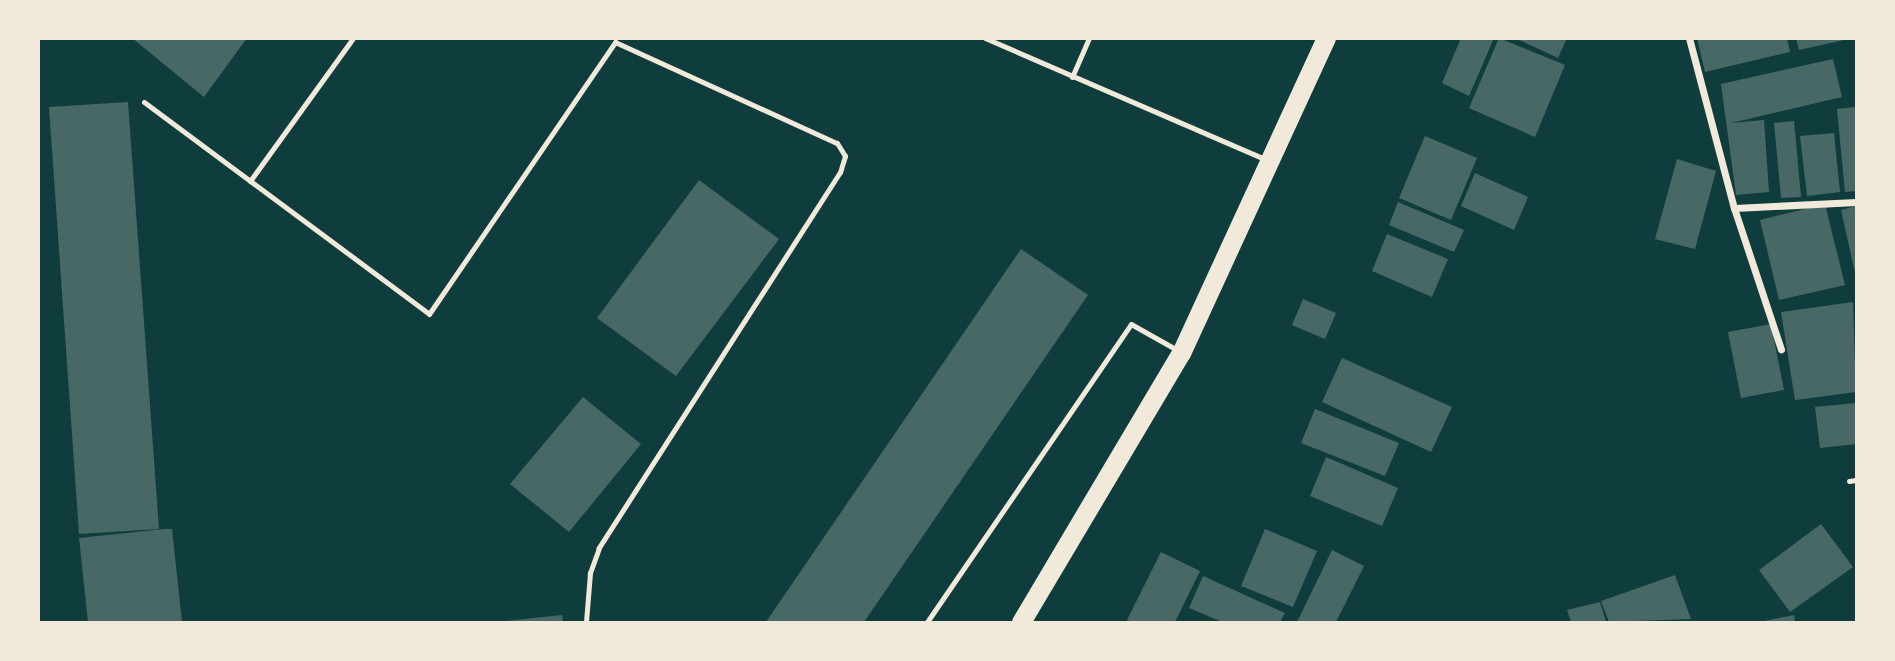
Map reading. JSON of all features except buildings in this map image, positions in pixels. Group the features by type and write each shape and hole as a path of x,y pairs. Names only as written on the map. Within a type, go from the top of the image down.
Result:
{"highway":[{"path":"1021,622 1181,353 1272,161 1326,38"}],"street":[{"path":"1689,38 1734,208 1781,349"},
{"path":"1734,208 1857,202"}],"lane":[{"path":"250,181 353,38"},
{"path":"985,38 1272,161"},
{"path":"1072,77 1089,38"},
{"path":"144,102 429,314 615,42 837,143 845,156 840,172 599,548 590,573 586,622"},
{"path":"927,622 1131,324 1181,353"},
{"path":"1849,481 1857,480"}]}
